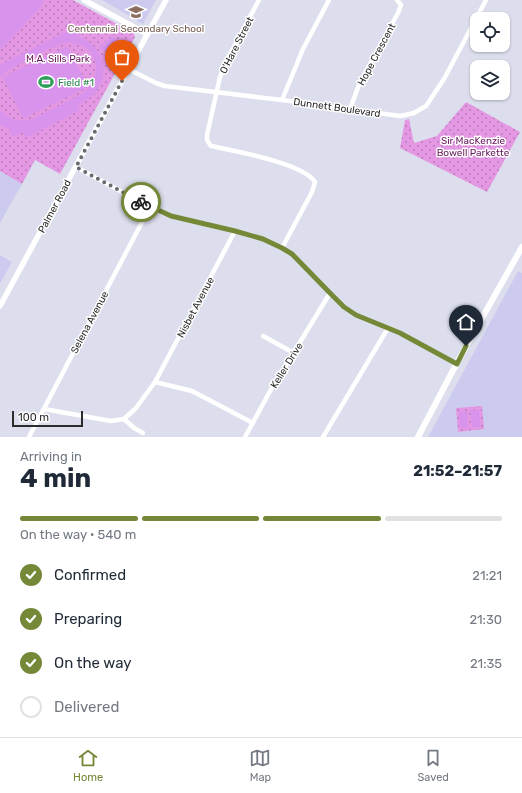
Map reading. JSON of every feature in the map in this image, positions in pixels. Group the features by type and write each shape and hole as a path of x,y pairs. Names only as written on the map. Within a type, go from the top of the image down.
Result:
{"main road":[{"path":"418,437 522,247"}],"street":[{"path":"84,0 147,34"},
{"name":"Palmer Road","path":"0,306 166,0"},
{"name":"O'Hare Street","path":"259,0 229,56 220,77 207,140 211,146 263,157 283,164 306,174 315,182 312,192 282,248"},
{"path":"282,100 303,49 329,0"},
{"name":"Hope Crescent","path":"350,109 360,82 398,14 401,5 397,0"},
{"name":"Dunnett Boulevard","path":"128,69 165,86 400,116 414,113 426,106 444,79 486,0"},
{"path":"76,167 150,207 171,216 263,239 282,248 292,254 344,307 356,315 400,333 457,364"},
{"name":"Selena Avenue","path":"29,437 150,207"},
{"name":"Nisbet Avenue","path":"124,419 136,408 155,382 235,231"},
{"name":"Keller Drive","path":"245,437 269,393 330,293"},
{"path":"323,437 388,328"},
{"path":"263,336 294,353"},
{"path":"155,382 192,391 252,423"},
{"path":"44,409 111,421 124,419 134,428 143,433"}],"shaded area":[{"name":"Centennial Secondary School","path":"102,0 156,0 143,24"},
{"path":"0,171 22,184 0,223"},
{"path":"0,255 12,262 0,284"},
{"path":"518,271 522,273 522,437 428,437"}],"green space":[{"name":"M.A. Sills Park","path":"0,0 73,0 130,31 135,37 60,174 35,160 22,184 0,171"},
{"path":"0,0 41,0 44,3 0,51"},
{"path":"78,26 82,32 77,36 92,45 102,59 104,68 100,85 95,93 77,105 80,110 26,138 23,132 13,137 9,130 11,129 0,125 0,110 11,118 24,120 33,119 82,94 89,88 96,73 96,65 90,51 83,46 74,43 65,43 39,54 4,73 0,77 0,65"},
{"path":"113,36 119,43 119,50 99,50 99,47"},
{"name":"Field #1","path":"68,46 88,87 23,118 3,77"},
{"name":"Sir MacKenzie Bowell Parkette","path":"466,102 520,132 487,192 400,148 405,120 409,119 414,143 437,136"},
{"path":"482,406 484,429 458,432 456,408"},
{"path":"470,410 479,410 480,427 472,427"},
{"path":"459,411 467,411 468,428 460,428"}],"way so far":[{"path":"122,81 76,167 141,202"}],"place":[{"name":"Centennial Secondary School","path":"136,12"},
{"name":"Field #1","path":"46,82"}],"route":[{"path":"141,202 171,216 263,239 282,248 292,254 344,307 356,315 400,333 457,364 466,346"}]}
